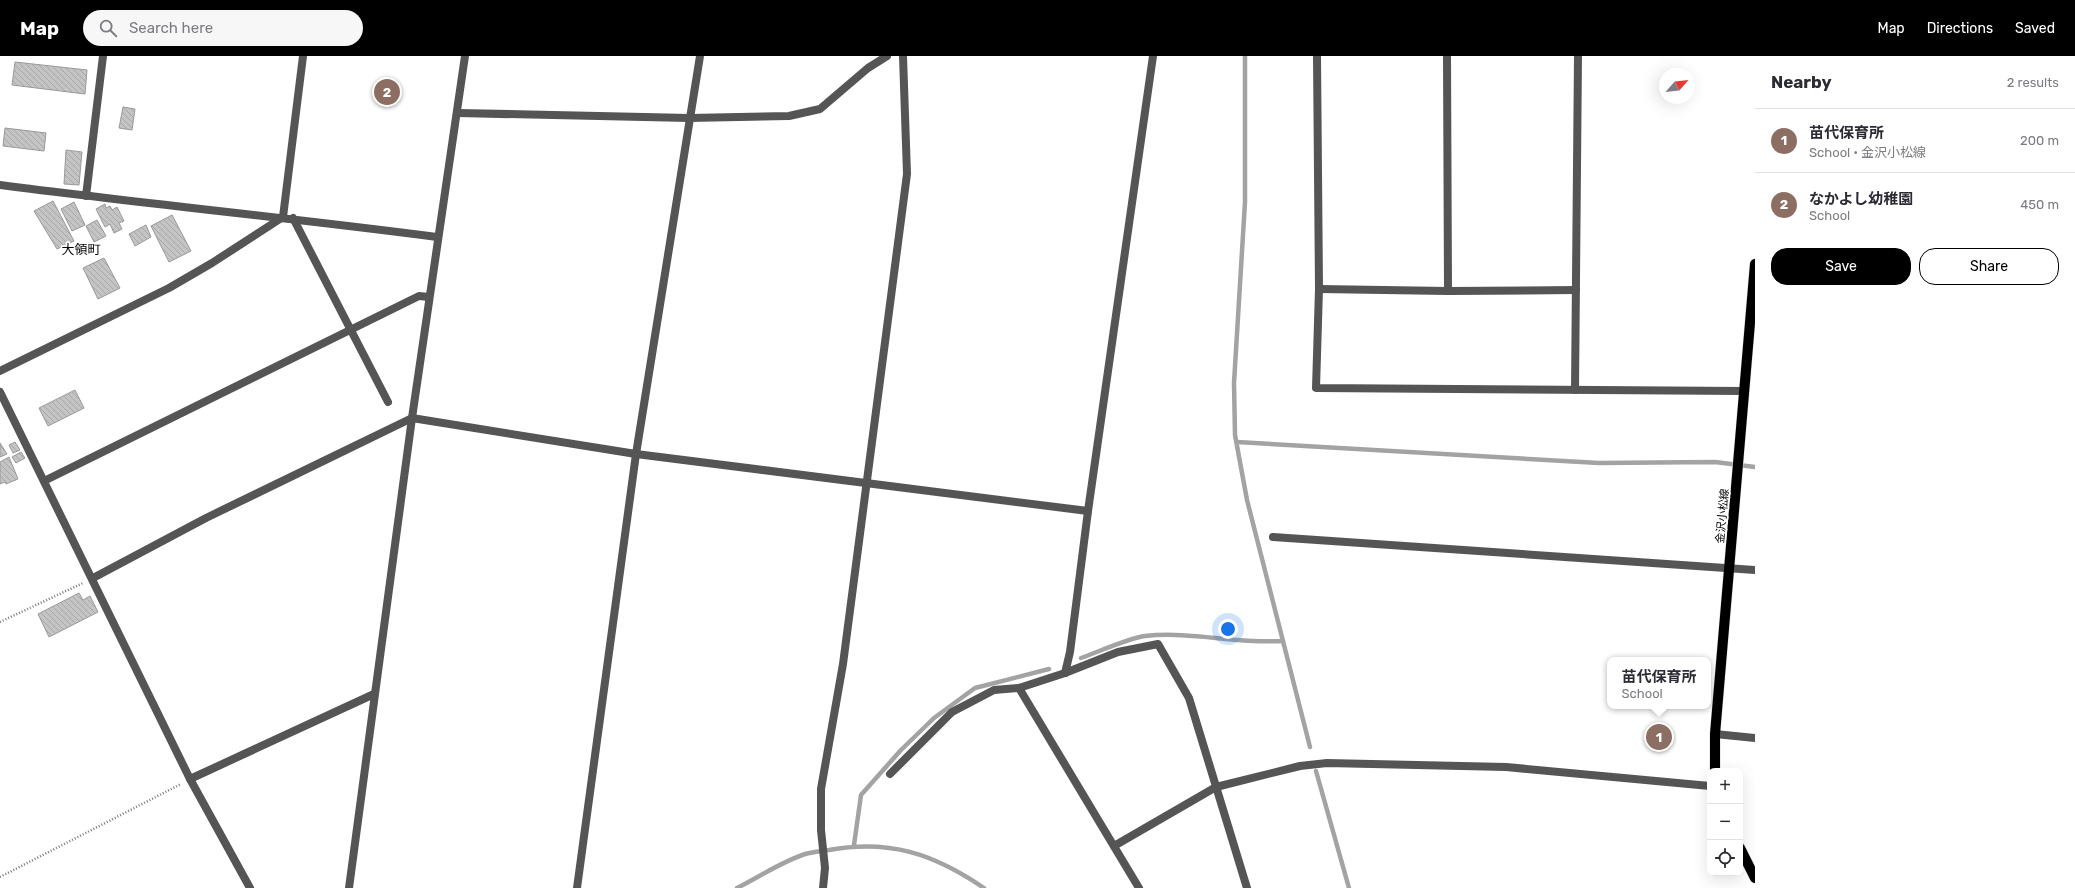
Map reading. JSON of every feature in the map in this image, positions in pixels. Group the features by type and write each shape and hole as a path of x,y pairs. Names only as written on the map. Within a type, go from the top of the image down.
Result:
{"main road":[{"name":"金沢小松線","path":"1715,768 1716,734 1738,470 1743,391 1755,264"},
{"path":"1743,854 1755,878"}],"street":[{"path":"86,196 103,56"},
{"path":"0,371 169,288 212,263 283,217 303,56"},
{"path":"349,888 374,694 437,237 458,113 465,56"},
{"path":"577,888 636,454 700,56"},
{"path":"458,113 689,118 788,116 820,110 868,68 887,56"},
{"path":"824,888 821,830 821,789 844,664 907,174 903,56"},
{"path":"1065,673 1070,652 1088,511 1153,56"},
{"path":"1317,56 1319,289 1316,388 1743,391"},
{"path":"1447,56 1448,291"},
{"path":"1575,390 1578,56"},
{"path":"0,185 86,196 293,218 437,237"},
{"path":"293,218 388,402"},
{"path":"1319,289 1448,291 1576,290"},
{"path":"44,481 419,296 429,297"},
{"path":"0,392 93,578 190,779 250,888"},
{"path":"93,578 206,518 412,418 636,454 1088,511"},
{"path":"1273,537 1755,570"},
{"path":"890,774 952,712 994,690 1019,688 1065,673 1118,652 1158,644 1189,698 1247,888"},
{"path":"1019,688 1139,888"},
{"path":"190,779 374,694"},
{"path":"1716,734 1755,738"},
{"path":"1114,846 1216,787 1300,766 1327,763 1506,767 1707,786"}],"path":[{"path":"0,622 93,578"},
{"path":"0,876 190,779"}],"building":[{"path":"15,62 87,70 85,94 12,85"},
{"path":"123,107 135,109 132,130 119,128"},
{"path":"5,128 46,133 44,151 3,146"},
{"path":"66,150 82,152 79,185 64,184"},
{"path":"53,201 74,241 57,249 34,211"},
{"path":"74,202 85,225 72,231 61,209"},
{"path":"105,204 106,208 110,206 112,210 117,207 124,221 119,223 122,229 114,233 110,224 105,227 96,209"},
{"path":"172,215 191,251 169,262 151,226"},
{"path":"97,220 106,236 94,242 86,226"},
{"path":"146,225 151,237 135,246 129,234"},
{"path":"104,258 120,288 98,299 83,268"},
{"path":"75,390 84,408 48,426 39,408"},
{"path":"15,442 20,450 13,453 9,445"},
{"path":"0,443 7,454 0,457"},
{"path":"21,452 25,458 16,463 12,457"},
{"path":"9,457 18,479 6,484 5,482 0,484 0,462"},
{"path":"79,593 83,600 90,596 98,612 49,637 38,614"}],"waterway":[{"path":"1245,56 1245,202 1234,383 1235,435 1247,500 1310,747"},
{"path":"1237,442 1599,463 1715,462 1755,467"},
{"path":"1081,658 1122,642 1145,636 1180,635 1248,641 1283,641"},
{"path":"854,845 861,795 901,750 934,718 975,688 1049,669"},
{"path":"1316,771 1349,888"},
{"path":"737,888 796,857 805,854 851,847 892,848 911,852 947,866 984,888"}],"place":[{"name":"なかよし幼稚園","path":"387,92"},
{"name":"苗代保育所","path":"1659,737"}],"district":[{"name":"大領町","path":"81,249"}]}
